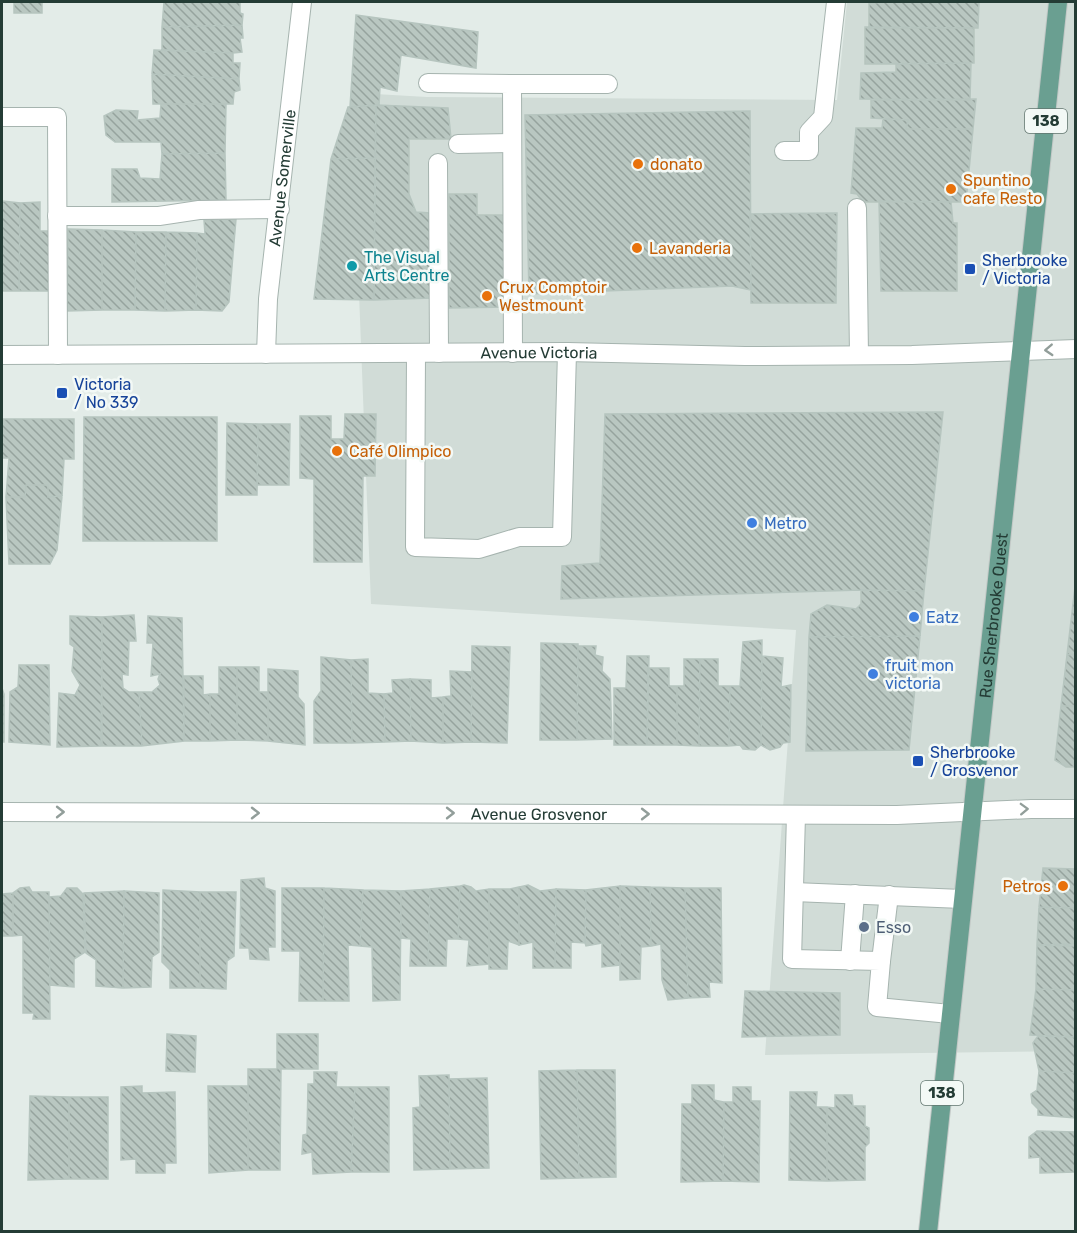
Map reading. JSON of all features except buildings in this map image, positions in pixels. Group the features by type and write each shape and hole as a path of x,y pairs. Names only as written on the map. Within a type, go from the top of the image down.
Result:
{"main road":[{"name":"Rue Sherbrooke Ouest","path":"928,1232 1058,2"}],"street":[{"name":"Avenue Somerville","path":"266,354 268,299 302,2"},
{"path":"784,151 809,151 809,132 823,117 836,2"},
{"path":"428,83 608,84"},
{"path":"512,84 513,352"},
{"path":"2,117 57,117 58,355"},
{"path":"458,144 512,143"},
{"path":"438,163 439,353"},
{"path":"857,208 859,355"},
{"path":"57,216 159,216 199,210 280,209"},
{"name":"Avenue Victoria","path":"2,355 567,352 745,356 1076,349"},
{"path":"416,353 415,547 479,549 519,537 562,537 567,352"},
{"name":"Avenue Grosvenor","path":"2,812 897,815 1076,809"},
{"path":"796,815 792,959 881,961"},
{"path":"794,892 962,899"},
{"path":"850,961 855,894"},
{"path":"889,895 877,1007 950,1014"}],"shaded area":[{"path":"847,2 1075,2 1075,1051 765,1055 796,630 371,604 359,293 358,93 427,97 837,100"}],"place":[{"name":"donato","path":"638,164"},
{"name":"Spuntino cafe Resto","path":"951,189"},
{"name":"Lavanderia","path":"637,248"},
{"name":"The Visual Arts Centre","path":"352,266"},
{"name":"Sherbrooke / Victoria","path":"970,269"},
{"name":"Crux Comptoir Westmount","path":"487,296"},
{"name":"Victoria / No 339","path":"62,393"},
{"name":"Café Olimpico","path":"337,451"},
{"name":"Metro","path":"752,523"},
{"name":"Eatz","path":"914,617"},
{"name":"fruit mon victoria","path":"873,674"},
{"name":"Sherbrooke / Grosvenor","path":"918,761"},
{"name":"Petros","path":"1063,886"},
{"name":"Esso","path":"864,927"}]}
